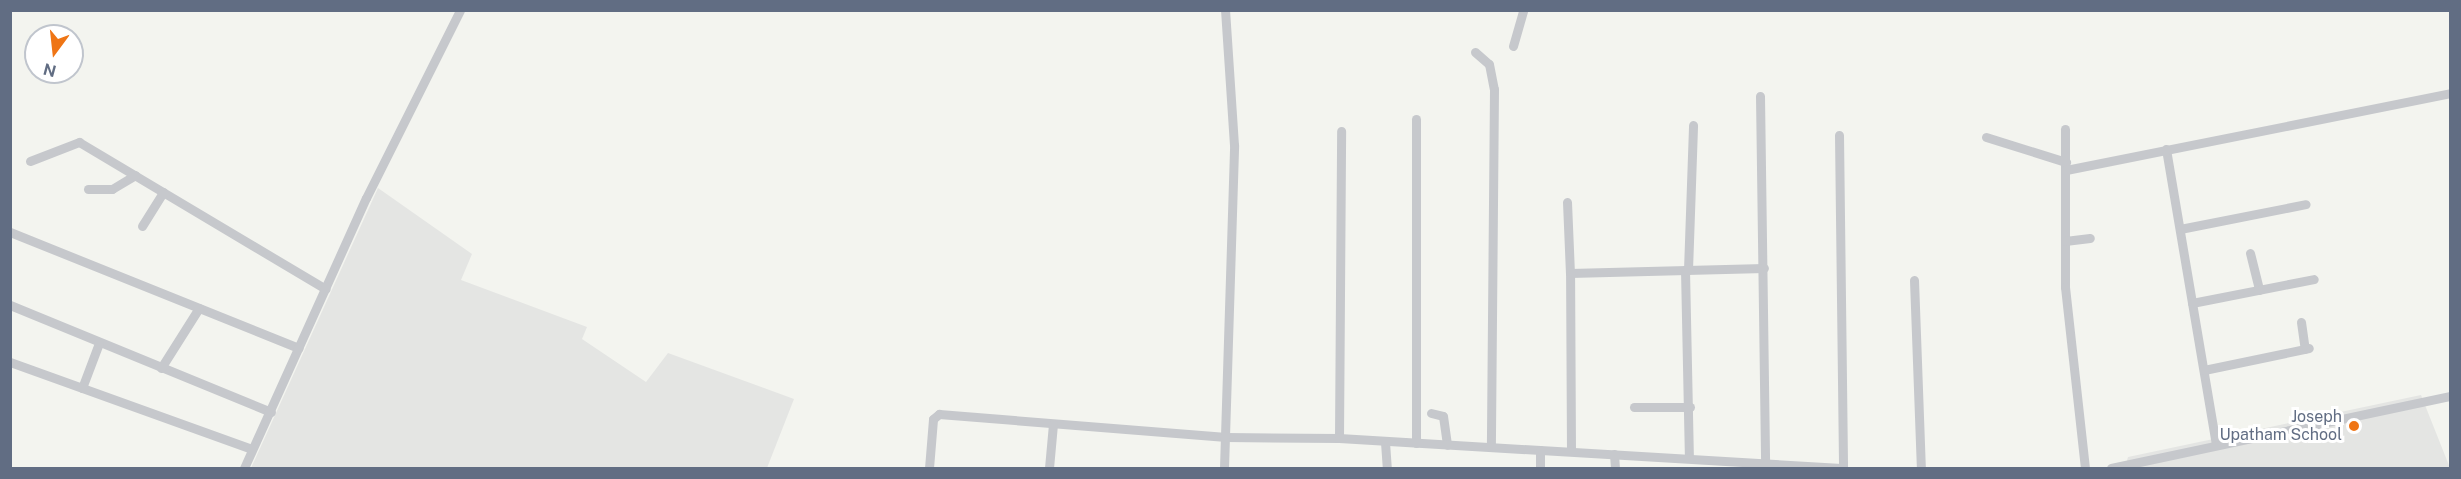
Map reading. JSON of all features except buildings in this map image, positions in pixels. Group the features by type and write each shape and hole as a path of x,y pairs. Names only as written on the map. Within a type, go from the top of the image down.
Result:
{"street":[{"path":"244,468 326,289 460,10"},
{"path":"1224,468 1234,146 1225,10"},
{"path":"1513,46 1523,10"},
{"path":"1475,52 1488,64 1494,89 1491,447"},
{"path":"1986,137 2066,166 2166,149 2451,93"},
{"path":"1760,96 1765,466"},
{"path":"1416,119 1416,444"},
{"path":"1691,468 1687,270 1693,125"},
{"path":"2065,129 2065,287 2085,468"},
{"path":"1339,438 1341,131"},
{"path":"929,468 933,419 939,414 1226,437 1339,438 1690,458 1765,466 1842,468 1839,135"},
{"path":"30,161 74,141 326,289"},
{"path":"2166,149 2216,445"},
{"path":"88,189 112,189 135,175"},
{"path":"142,226 163,192"},
{"path":"1567,202 1570,273 1571,451"},
{"path":"2180,229 2306,204"},
{"path":"10,232 299,348"},
{"path":"2065,240 2090,238"},
{"path":"2250,253 2259,290"},
{"path":"1570,273 1764,268"},
{"path":"2192,303 2314,279"},
{"path":"1914,280 1921,468"},
{"path":"10,305 271,412"},
{"path":"161,368 200,308"},
{"path":"2204,370 2307,348 2301,322"},
{"path":"82,388 99,343"},
{"path":"10,362 252,449"},
{"path":"2113,468 2451,396"},
{"path":"1634,407 1690,407"},
{"path":"1431,413 1443,416 1447,445"},
{"path":"1049,468 1053,424"},
{"path":"1385,442 1387,468"},
{"path":"1540,450 1540,468"},
{"path":"1614,454 1615,468"}],"shaded area":[{"path":"378,188 472,254 461,280 587,327 582,339 646,382 668,353 794,399 767,468 251,468"},
{"name":"Joseph Upatham School","path":"2421,395 2450,468 2125,468 2128,457"}],"place":[{"name":"Joseph Upatham School","path":"2354,426"}]}
